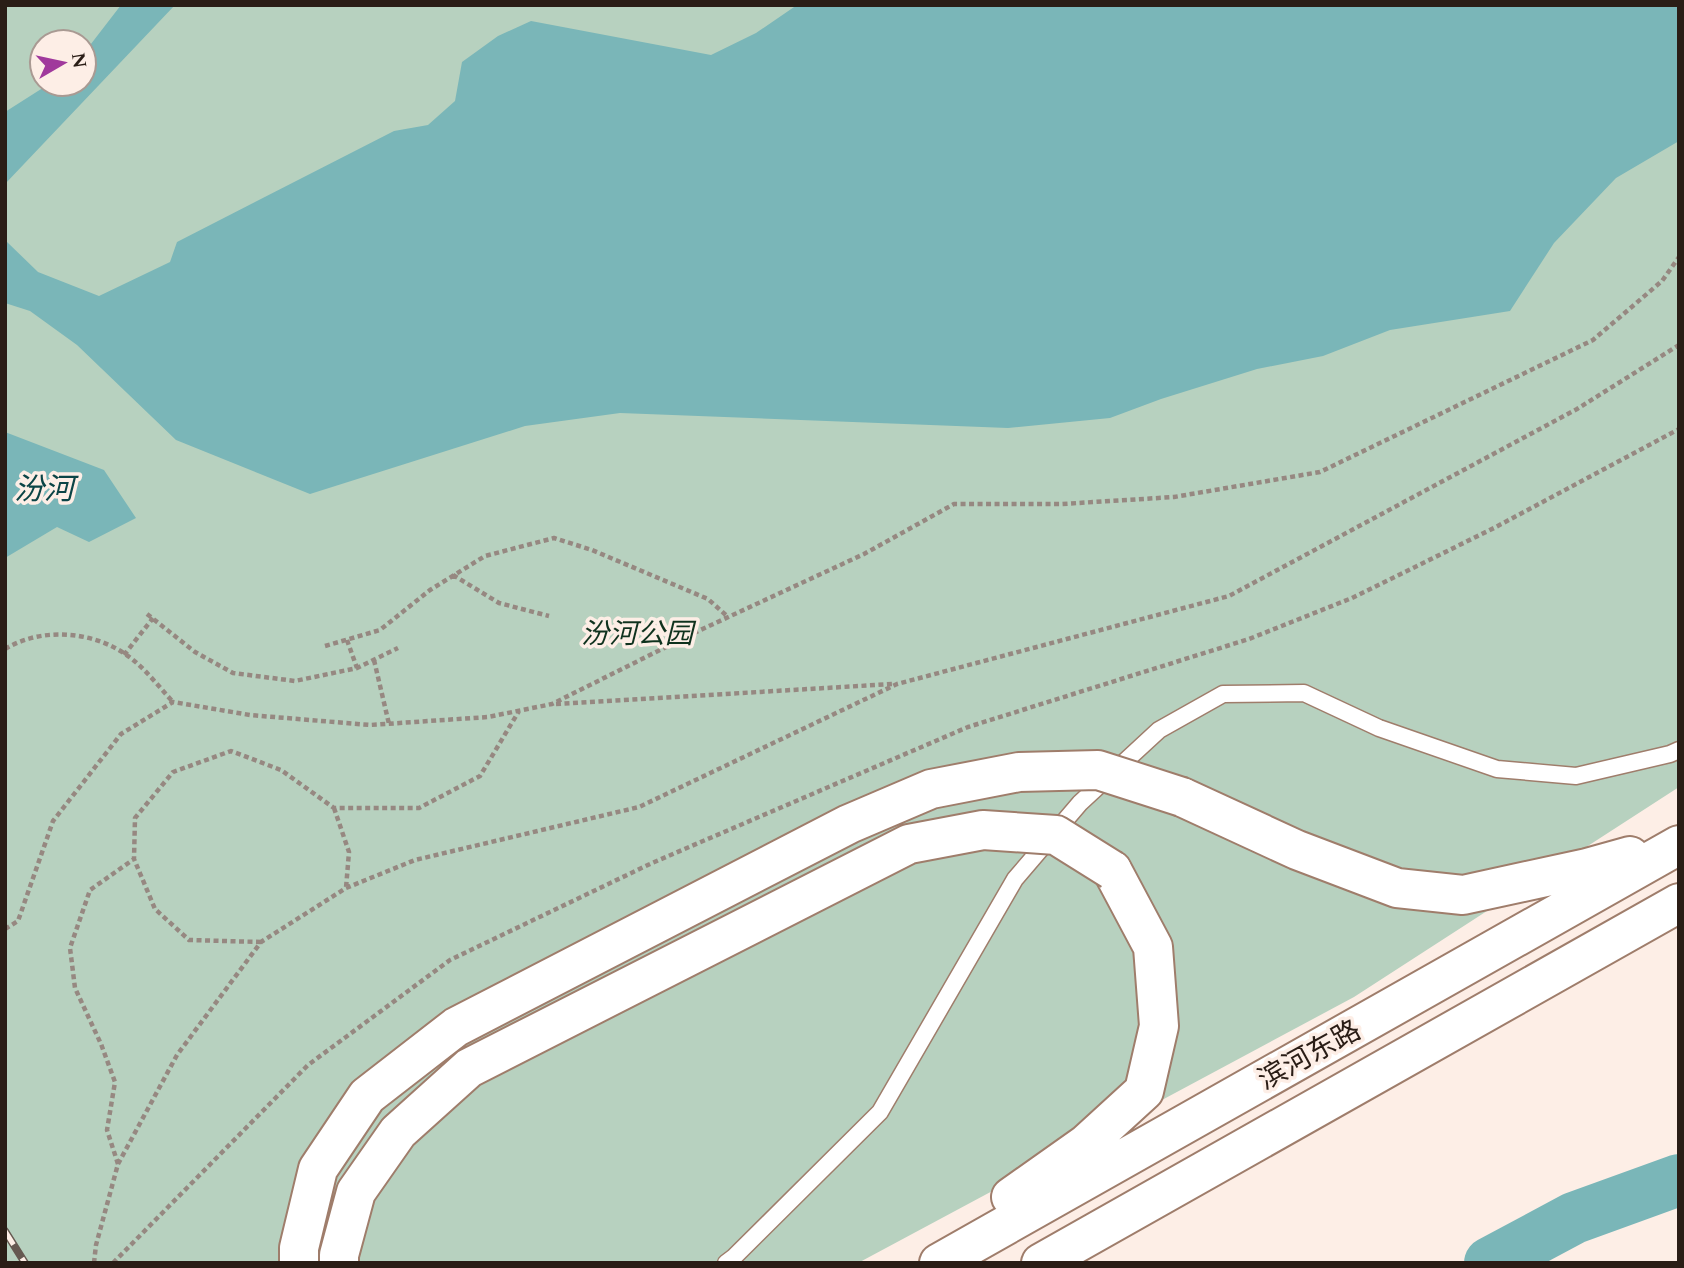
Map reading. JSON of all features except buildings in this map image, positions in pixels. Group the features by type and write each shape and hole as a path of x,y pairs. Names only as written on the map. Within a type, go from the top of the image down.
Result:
{"highway":[{"path":"299,1263 299,1248 318,1169 367,1096 456,1027 849,824 931,789 1019,772 1098,770 1182,797 1297,850 1396,888 1463,895 1587,869 1679,843"},
{"path":"339,1263 356,1192 398,1132 469,1068 909,844 983,830 1056,835 1112,870 1153,947 1159,1026 1144,1091 1086,1144 924,1263"},
{"name":"滨河东路","path":"939,1263 1679,843"},
{"name":"滨河东路","path":"1041,1263 1679,903"}],"lane":[{"path":"726,1263 880,1112 1015,878 1080,803 1159,730 1223,694 1304,693 1379,728 1497,769 1576,776 1679,750"}],"path":[{"path":"552,704 727,617 864,554 954,504 1062,504 1174,497 1320,472 1593,340 1662,281 1679,257"},
{"path":"94,1263 96,1245 118,1164 177,1055 261,942 346,888 415,860 639,807 897,684 1229,596 1577,409 1679,345"},
{"path":"325,646 380,631 429,590 485,556 554,538 592,550 708,599 727,617"},
{"path":"453,575 499,603 550,616"},
{"path":"147,614 195,652 233,673 296,681 357,668 398,648"},
{"path":"124,655 153,618"},
{"path":"5,649 21,640 56,634 95,639 131,658 173,702 250,715 370,725 488,717 552,704 897,684"},
{"path":"347,639 357,668"},
{"path":"374,660 389,724"},
{"path":"5,929 18,921 53,821 121,734 173,702"},
{"path":"261,942 189,940 155,909 134,859 135,818 173,772 231,751 281,770 334,807 419,808 480,776 519,711"},
{"path":"334,807 349,852 346,888"},
{"path":"118,1164 107,1130 114,1082 101,1044 75,988 69,948 90,891 134,859"}],"green space":[{"name":"汾河公园","path":"5,5 1679,5 1679,787 1354,997 858,1263 5,1263"}],"water":[{"path":"121,5 175,5 98,86 98,35"},
{"path":"797,5 1679,5 1679,141 1616,178 1554,243 1510,311 1390,330 1323,356 1257,369 1110,418 1008,428 620,413 525,426 310,494 176,440 77,345 30,311 5,303 5,240 38,272 99,296 170,262 177,242 394,131 428,125 455,101 462,62 498,36 531,21 711,55 756,33"},
{"path":"28,97 87,98 5,184 5,112"},
{"name":"汾河","path":"5,432 104,470 136,518 89,542 57,527 5,558"}],"waterway":[{"path":"1490,1263 1574,1218 1679,1180"}],"railway":[{"path":"5,1231 25,1263"}]}
